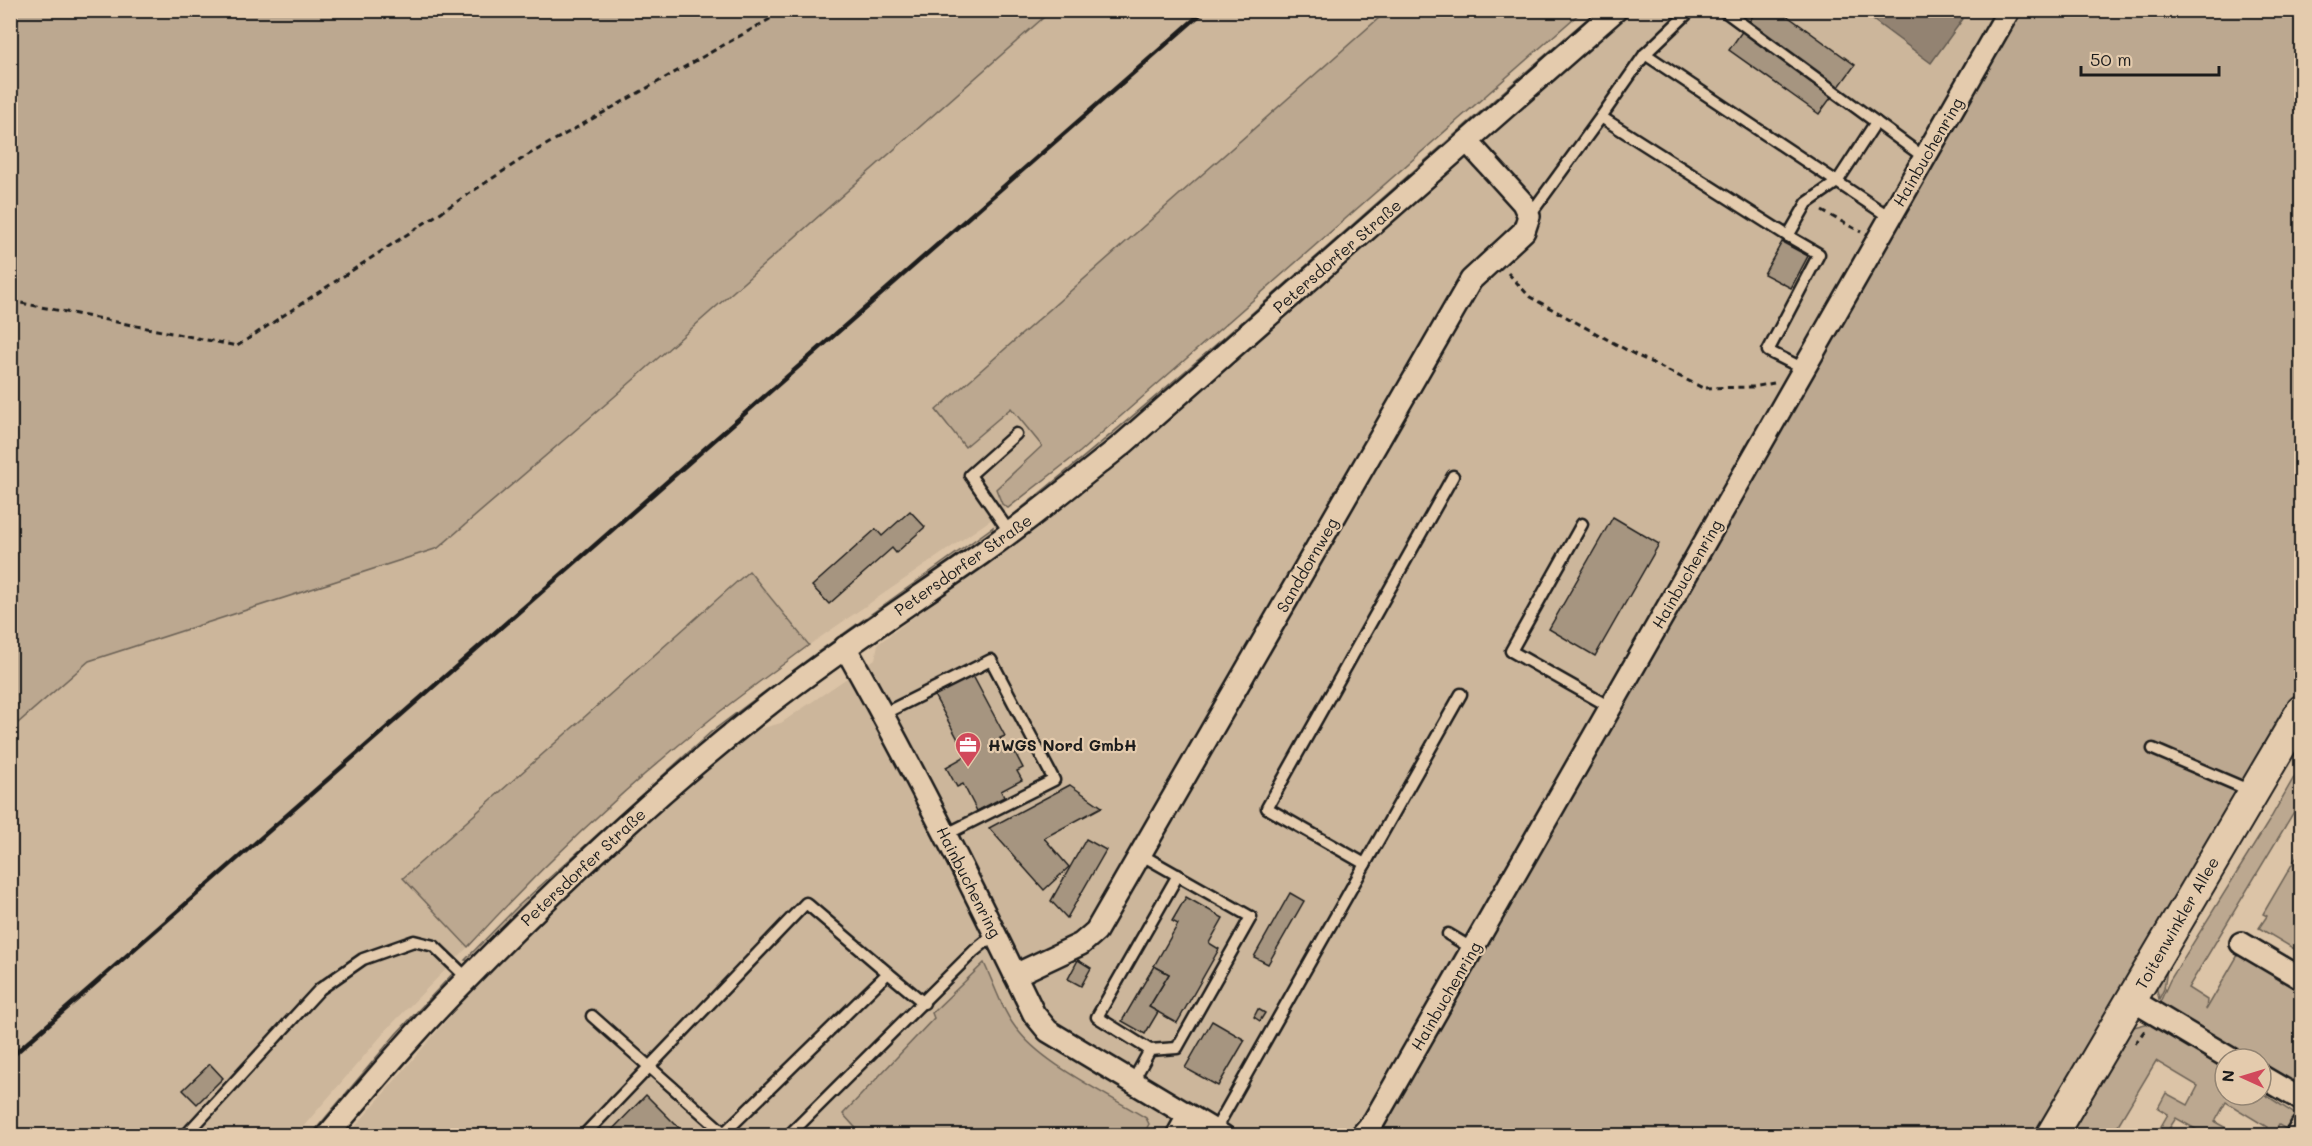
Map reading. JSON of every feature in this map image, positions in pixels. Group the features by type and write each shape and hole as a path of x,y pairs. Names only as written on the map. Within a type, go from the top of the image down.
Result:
{"street":[{"name":"Petersdorfer Straße","path":"327,1136 467,978 599,850 675,782 770,704 845,647 1010,533 1124,443 1616,10"},
{"name":"Hainbuchenring","path":"1361,1136 1374,1121 1473,949 2009,10"},
{"path":"1467,141 1523,203 1529,216"},
{"name":"Sanddornweg","path":"1015,975 1081,945 1096,931 1471,280 1524,231 1529,216"},
{"name":"Hainbuchenring","path":"845,647 883,714 1034,1014 1048,1031 1219,1133"},
{"name":"Toitenwinkler Allee","path":"2051,1136 2301,710"},
{"path":"2241,943 2301,979"},
{"path":"2132,1000 2213,1048"},
{"path":"2273,1084 2301,1101"},
{"path":"1177,1136 1188,1116"},
{"path":"2295,1136 2301,1125"}],"lane":[{"path":"1529,216 1645,54 1691,10"},
{"path":"1723,10 1925,158"},
{"path":"1645,54 1891,218"},
{"path":"1601,117 1819,254 1768,351 1804,369"},
{"path":"1788,236 1807,203 1837,182 1876,122"},
{"path":"1010,533 970,475 1017,434"},
{"path":"1365,864 1267,808 1453,476"},
{"path":"1581,524 1511,651 1610,707"},
{"path":"883,714 990,660 1054,780 945,835"},
{"path":"1219,1133 1365,864 1461,694"},
{"path":"2153,749 2254,792"},
{"path":"1140,854 1178,875 1251,917 1177,1048 1150,1050 1097,1017 1178,875"},
{"path":"583,1136 806,903 924,1003"},
{"path":"788,1136 974,951 995,934"},
{"path":"1449,934 1473,949"},
{"path":"185,1136 320,989 363,959 414,941 434,946 467,978"},
{"path":"592,1016 725,1134 888,973"},
{"path":"1132,1083 1150,1050"}],"path":[{"path":"10,437 12,434 11,301 237,346 528,155 786,10"},
{"path":"1807,203 1854,229"},
{"path":"1494,259 1530,297 1632,353 1703,388 1753,387 1775,382 1792,390"}],"shaded area":[{"path":"11,10 1051,11 614,397 438,548 89,661 11,729"},
{"path":"1388,10 1582,11 1080,452 1008,508 1002,504 996,489 1042,446 1011,408 965,447 936,410"},
{"path":"1051,11 1388,11 936,410 1011,408 1043,447 996,489 1002,504 1008,508 809,645 749,571 403,877 468,947 389,1027 296,1135 11,1135 10,729 89,661 438,548 614,397"},
{"path":"1596,11 1602,11 1086,461 1023,513 1014,514 1235,328"},
{"path":"1633,11 2019,11 1377,1135 347,1136 476,986 543,918 676,798 756,730 781,723 875,659 878,644 1112,466"},
{"path":"1861,11 1952,11 1963,19 1931,63"},
{"path":"2019,11 2301,11 2301,691 2041,1135 1377,1136"},
{"path":"993,527 991,535 471,961 465,960 518,906 711,732 815,654"},
{"path":"749,571 809,645 719,712 613,802 524,888 468,947 403,878"},
{"path":"2301,727 2301,742 2167,970 2164,989 2159,999 2155,982"},
{"path":"2301,765 2301,800 2188,988 2207,1000 2206,1010 2242,948 2301,983 2301,1100 2273,1083 2273,1047 2213,1048 2155,1013 2170,980 2269,821"},
{"path":"2301,849 2302,953 2259,928 2267,916 2263,914"},
{"path":"984,963 1004,1009 1020,1033 1062,1068 1146,1118 1149,1124 1143,1135 862,1135 843,1114 934,1018 932,1013"},
{"path":"455,971 457,976 398,1039 315,1135 310,1136 396,1034"},
{"path":"2149,1023 2213,1062 2213,1107 2223,1107 2215,1122 2239,1135 2206,1135 2176,1118 2165,1135 2156,1135 2168,1114 2158,1108 2166,1093 2188,1105 2198,1086 2156,1061 2112,1135 2064,1136 2130,1028"},
{"path":"2273,1100 2301,1118 2296,1135 2279,1125 2273,1135 2263,1135 2267,1127 2234,1107 2273,1107"}],"building":[{"path":"1757,10 1779,10 1855,65 1819,114 1729,50"},
{"path":"1782,242 1808,256 1791,288 1764,274"},
{"path":"910,511 925,527 896,553 892,548 829,604 812,586 876,529 882,536"},
{"path":"1613,517 1659,544 1595,656 1549,629"},
{"path":"972,674 1005,736 1000,738 1008,751 1013,749 1023,768 1017,771 1022,780 1001,791 1004,797 977,811 963,784 957,787 946,767 973,752 966,738 959,741 934,695"},
{"path":"1070,785 1102,807 1044,838 1069,867 1044,890 989,828"},
{"path":"1086,839 1106,850 1067,918 1051,901"},
{"path":"1290,893 1304,901 1268,964 1254,957"},
{"path":"1186,897 1223,918 1209,943 1219,949 1177,1023 1149,1007 1169,974 1154,966 1178,924 1172,921"},
{"path":"1078,960 1091,968 1081,986 1068,979"},
{"path":"1154,966 1169,974 1149,1007 1158,1012 1145,1034 1122,1021"},
{"path":"1258,1009 1265,1013 1260,1021 1254,1017"},
{"path":"1212,1021 1245,1040 1218,1086 1185,1068"},
{"path":"210,1064 223,1078 197,1104 183,1090"},
{"path":"646,1095 687,1136 606,1136"}],"railway":[{"path":"10,1058 1205,10"}],"place":[{"name":"HWGS Nord GmbH","path":"968,768"}]}
